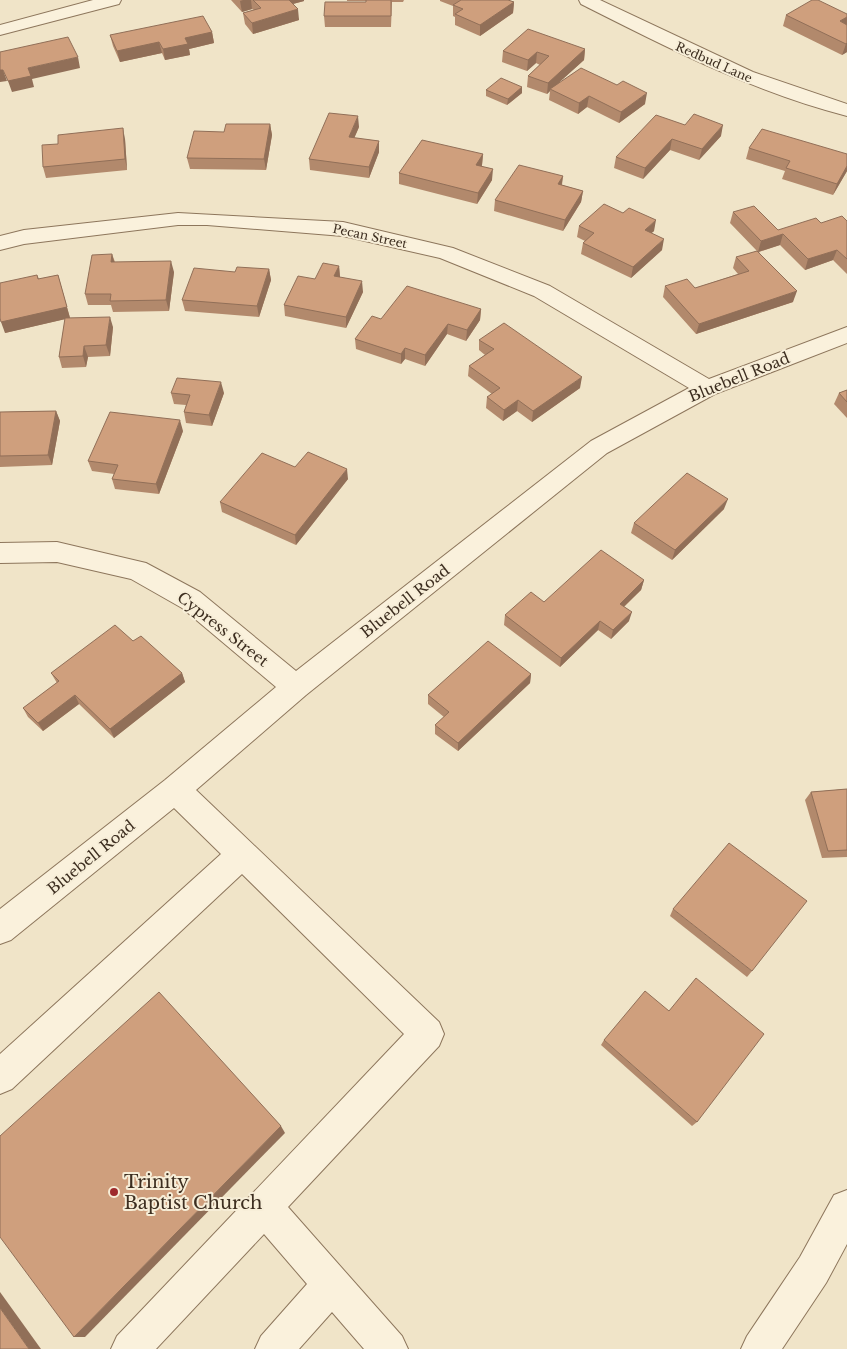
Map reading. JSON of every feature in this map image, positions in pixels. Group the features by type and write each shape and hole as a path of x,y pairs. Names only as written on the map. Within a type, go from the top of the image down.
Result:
{"street":[{"path":"0,30 113,0"},
{"name":"Redbud Lane","path":"587,0 693,54 761,83 847,110"},
{"name":"Pecan Street","path":"0,243 24,237 178,219 207,219 343,228 446,253 542,291 706,388"},
{"name":"Bluebell Road","path":"0,929 175,789 296,687 599,447 706,388 847,335"},
{"name":"Cypress Street","path":"0,553 57,552 137,570 191,600 296,687"},
{"path":"130,1349 427,1034 175,789"},
{"path":"0,1078 242,854"},
{"path":"264,1207 389,1349"},
{"path":"760,1349 813,1270 847,1208"},
{"path":"274,1349 332,1284"}],"building":[{"path":"253,0 289,0 298,9 252,23 243,13 261,8"},
{"path":"366,0 391,0 391,16 324,16 325,2 366,2"},
{"path":"461,0 508,0 514,2 480,25 455,14 463,9 453,5"},
{"path":"812,0 818,0 847,14 847,17 840,21 847,25 846,44 786,15"},
{"path":"203,16 212,32 185,38 188,44 163,49 159,42 117,51 110,35"},
{"path":"528,29 585,49 548,83 528,76 549,56 537,52 528,60 503,51"},
{"path":"68,37 78,57 28,68 31,76 8,81 3,70 0,70 0,52"},
{"path":"581,68 617,85 623,81 647,93 621,112 589,96 579,103 550,89"},
{"path":"501,78 522,87 508,99 486,90"},
{"path":"329,113 358,116 349,137 379,141 369,167 309,159"},
{"path":"694,114 723,125 702,149 672,139 645,168 616,157 656,115 685,125"},
{"path":"226,124 270,124 264,159 187,158 194,131 224,132"},
{"path":"123,128 125,159 43,167 42,145 58,144 58,135"},
{"path":"762,129 847,154 847,166 837,184 786,168 790,161 749,148"},
{"path":"422,140 483,154 476,165 493,169 478,193 399,173"},
{"path":"519,165 563,176 558,184 583,191 565,220 495,200"},
{"path":"604,204 623,213 629,208 656,220 645,230 664,239 633,267 583,243 594,233 579,226"},
{"path":"754,206 778,230 816,218 821,223 842,216 847,221 847,259 837,250 808,259 783,234 761,241 733,212"},
{"path":"757,251 797,291 699,324 665,286 687,279 695,288 749,271 736,257"},
{"path":"112,254 111,262 171,261 166,300 110,301 111,294 85,294 92,255"},
{"path":"323,263 339,266 334,276 362,281 346,317 284,305 298,276 315,279"},
{"path":"237,267 269,269 257,306 182,300 194,268 235,272"},
{"path":"37,275 38,279 58,275 67,307 1,322 0,283"},
{"path":"407,286 481,309 467,330 448,324 425,355 405,348 401,354 355,339 372,316 381,319"},
{"path":"110,317 106,345 84,346 83,356 59,357 65,318"},
{"path":"504,323 582,377 533,411 518,400 504,410 487,397 500,388 469,366 494,349 479,340"},
{"path":"177,378 221,382 209,415 184,412 190,395 171,393"},
{"path":"847,390 847,402 839,393"},
{"path":"56,411 48,455 0,456 0,412"},
{"path":"110,412 180,420 156,484 112,479 118,465 88,461"},
{"path":"308,452 347,469 295,535 220,502 262,453 295,467"},
{"path":"687,473 728,499 675,550 634,523"},
{"path":"601,550 644,580 620,604 632,612 613,630 600,621 561,658 505,615 531,592 544,602"},
{"path":"115,625 133,641 141,636 182,673 110,729 75,695 38,723 23,708 59,681 51,673"},
{"path":"488,641 531,674 458,743 435,725 449,712 428,695"},
{"path":"847,789 847,850 828,851 811,792"},
{"path":"729,843 807,901 752,971 673,909"},
{"path":"696,978 764,1034 697,1122 604,1040 645,991 669,1011"},
{"name":"Trinity Baptist Church","path":"159,992 281,1126 74,1337 0,1237 0,1136"},
{"path":"0,1308 29,1349 0,1349"}],"place":[{"name":"Trinity Baptist Church","path":"114,1192"}]}
